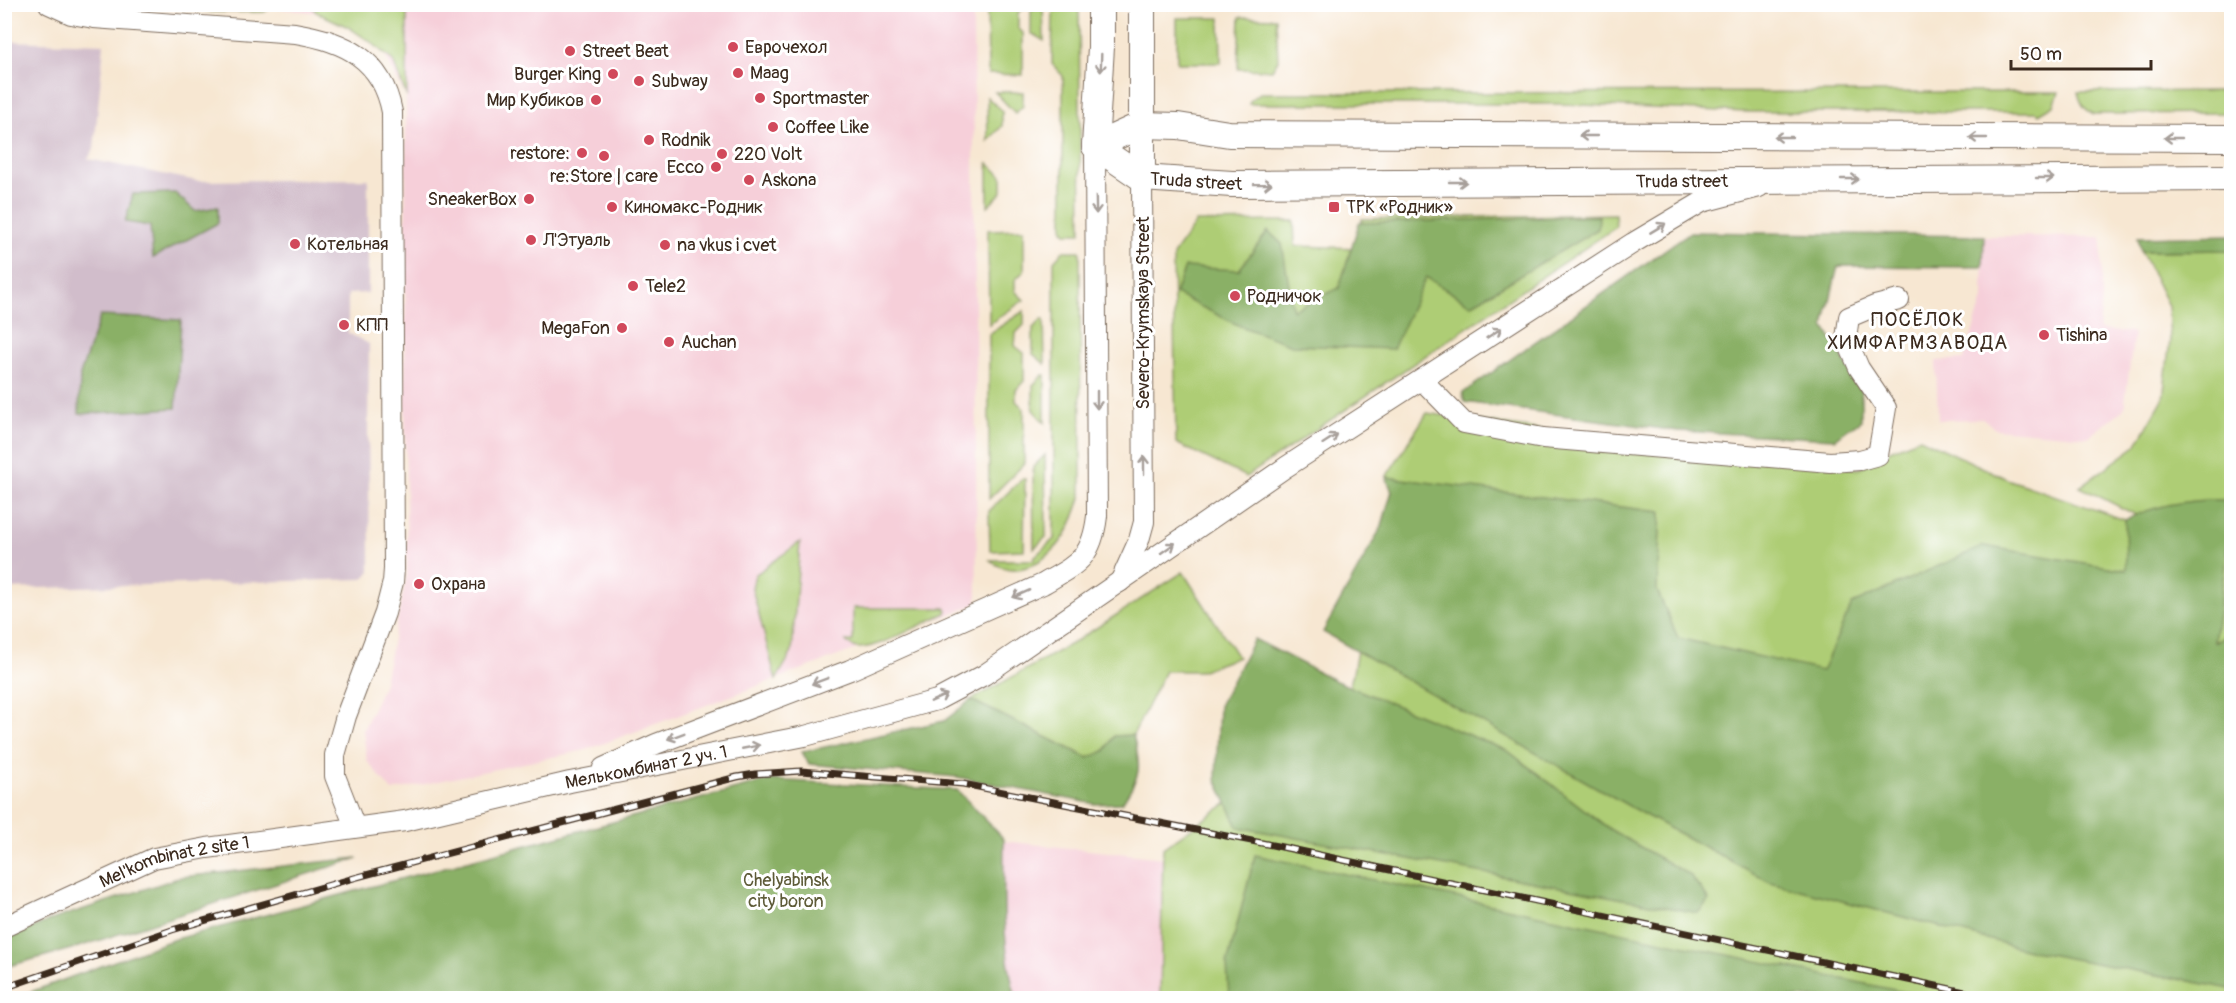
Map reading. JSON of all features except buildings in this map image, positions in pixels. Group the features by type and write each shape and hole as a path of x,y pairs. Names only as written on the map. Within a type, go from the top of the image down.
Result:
{"main road":[{"path":"1101,4 1095,146 1141,125 1178,126 1229,134 2232,138"},
{"name":"Severo-Krymskaya Street","path":"1142,4 1142,178"},
{"name":"Truda street","path":"1095,146 1142,178 1232,184 2232,178"}],"street":[{"path":"49,4 70,14 94,18 295,33 320,37 340,44 360,56 378,74 388,92 392,112 394,570 385,613 346,716 335,755 335,776 355,827"},
{"name":"Мелькомбинат 2 уч. 1","path":"570,782 656,744 850,670 1043,584 1073,566 1091,547 1097,516 1095,146"},
{"name":"Severo-Krymskaya Street","path":"1120,582 1144,522 1142,178"},
{"name":"Мелькомбинат 2 уч. 1","path":"570,782 805,736 937,700 984,675 1286,467 1633,243 1702,202 1791,180"},
{"path":"1422,380 1464,423 1543,438 1830,462 1860,460 1878,455 1886,408 1859,368 1846,338 1849,317 1875,306 1899,300"},
{"name":"Mel'kombinat 2 site 1","path":"4,927 154,858 207,848 405,821 570,782"}],"shaded area":[{"path":"246,5 973,5 977,604 586,750 392,791 367,761 363,730 383,686 407,575 406,97 366,18"},
{"path":"4,41 104,44 94,149 88,159 197,181 368,179 368,293 348,294 348,333 369,344 370,571 363,579 5,589"},
{"path":"1984,236 2102,237 2102,298 2099,330 2134,333 2124,409 2088,437 1995,429 1984,419 1938,420 1936,361 1964,359 1983,299"},
{"path":"962,837 1222,864 1221,998 1016,998"}],"green space":[{"path":"271,4 264,12 212,12 163,5"},
{"path":"311,5 407,5 407,97 393,61 372,43 348,27 316,12"},
{"path":"987,5 1023,5 1023,9 1018,13 1018,28 1023,33 1023,75 988,74"},
{"path":"1038,5 1043,5 1044,41 1031,33 1031,10"},
{"path":"1053,5 1079,5 1081,233 1066,233 1063,230 1063,76 1052,64"},
{"path":"1240,17 1276,18 1278,60 1272,70 1238,69"},
{"path":"1177,18 1220,18 1221,63 1177,63"},
{"path":"2231,91 2231,113 2094,114 2083,105 2078,92"},
{"path":"995,92 1023,92 1023,106 1015,113"},
{"path":"2059,92 2054,105 2039,114 2037,112 1746,112 1558,104 1249,104 1260,93"},
{"path":"987,97 1002,111 1002,126 988,141"},
{"path":"988,163 1002,176 1002,192 988,206"},
{"path":"175,193 195,211 218,207 218,223 153,258 150,226 125,222 133,194"},
{"path":"1615,214 1616,227 1246,477 1176,443 1173,255 1196,222 1294,221 1295,246 1359,248 1362,219"},
{"path":"1599,216 1598,229 1471,305 1426,277 1393,349 1292,345 1240,326 1175,294 1185,267 1239,270 1268,231 1282,244 1293,310 1339,288 1359,223"},
{"path":"1024,229 1024,271 1015,280 1015,291 1024,300 989,324 988,230"},
{"path":"1690,232 1984,236 1983,267 1838,266 1824,326 1861,390 1861,420 1834,439 1678,431 1464,402 1463,393"},
{"path":"2231,235 2231,250 2141,251 2138,237"},
{"path":"2231,250 2231,998 1160,998 1163,848 1340,724 1353,673 1375,550 1392,491 1386,477 1427,413 1535,429 1859,469 1890,450 1920,438 2007,479 2125,520 2140,517 2080,487 2136,446 2163,399 2170,340 2168,306 2141,251"},
{"path":"1063,251 1080,251 1081,498 1065,536 1050,553 1031,565 1010,569 990,560 1034,560 1034,557 1054,539 1054,261"},
{"path":"1024,311 1024,325 1016,333 1015,346 1024,353 1024,381 1016,390 1016,401 1024,409 1024,464 989,499 989,334"},
{"path":"100,316 181,320 176,408 79,414 80,375"},
{"path":"1044,319 1045,364 1033,354 1033,328"},
{"path":"1045,375 1045,423 1033,410 1033,385"},
{"path":"1045,455 1046,537 1034,548 1033,467"},
{"path":"1386,477 1661,512 1657,590 1678,638 1822,671 1852,604 1984,546 2126,570 2125,520 2177,503 2231,500 2231,522 2214,642 2231,633 2231,989 2032,951 1770,882 1643,814 1323,632 1382,526 1392,491"},
{"path":"1022,479 1025,479 1024,550 990,551 989,511"},
{"path":"800,542 792,652 776,680 752,588 755,575"},
{"path":"1183,572 1238,657 1200,671 1165,671 1133,735 1114,736 1105,751 1089,758 971,700 1073,643"},
{"path":"853,608 945,608 947,610 946,613 889,640 858,648 846,641 853,641"},
{"path":"1254,639 1336,681 1508,751 1611,830 1691,876 1709,900 1698,913 1238,827 1216,779 1219,706"},
{"path":"971,700 1088,758 1105,751 1114,736 1133,735 1138,756 1138,771 1133,785 1122,803 1095,804 957,777 809,764 802,752 944,721"},
{"name":"Chelyabinsk city boron","path":"770,780 957,790 1004,839 1006,939 1016,998 14,998 172,940"},
{"path":"1255,855 1936,998 1229,998 1227,964"},
{"path":"358,858 75,948 5,967 5,939 48,921 181,877"}],"railway":[{"path":"4,988 172,930 354,878 737,777 801,771 963,784 1277,846 1993,998"}],"place":[{"name":"Еврочехол","path":"733,47"},
{"name":"Street Beat","path":"570,51"},
{"name":"Maag","path":"738,73"},
{"name":"Burger King","path":"613,74"},
{"name":"Subway","path":"639,81"},
{"name":"Sportmaster","path":"760,98"},
{"name":"Мир Кубиков","path":"596,100"},
{"name":"Coffee Like","path":"773,127"},
{"name":"Rodnik","path":"649,140"},
{"name":"restore:","path":"582,153"},
{"name":"220 Volt","path":"722,154"},
{"name":"re:Store | care","path":"604,156"},
{"name":"Ecco","path":"716,167"},
{"name":"Askona","path":"749,180"},
{"name":"SneakerBox","path":"529,199"},
{"name":"Киномакс-Родник","path":"612,207"},
{"name":"ТРК «Родник»","path":"1334,207"},
{"name":"Л'Этуаль","path":"531,240"},
{"name":"Котельная","path":"295,244"},
{"name":"na vkus i cvet","path":"665,245"},
{"name":"Tele2","path":"633,286"},
{"name":"Родничок","path":"1235,296"},
{"name":"КПП","path":"344,325"},
{"name":"MegaFon","path":"622,328"},
{"name":"Tishina","path":"2044,335"},
{"name":"Auchan","path":"669,342"},
{"name":"Охрана","path":"419,584"}],"district":[{"name":"ПОСЁЛОК ХИМФАРМЗАВОДА","path":"1918,330"}]}
